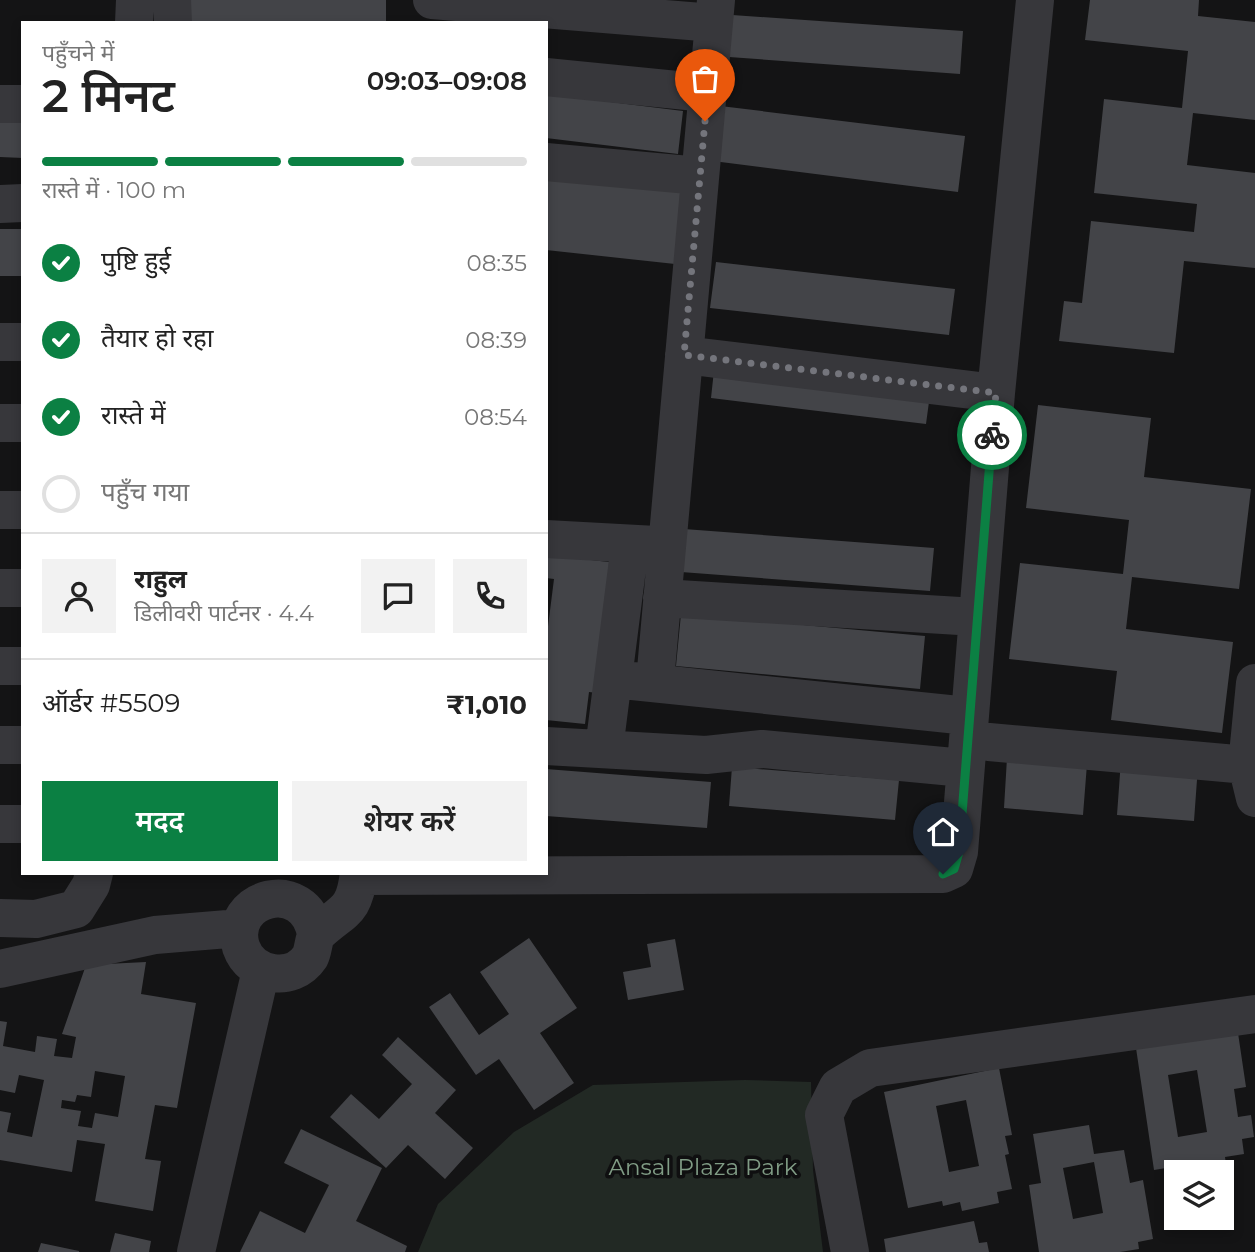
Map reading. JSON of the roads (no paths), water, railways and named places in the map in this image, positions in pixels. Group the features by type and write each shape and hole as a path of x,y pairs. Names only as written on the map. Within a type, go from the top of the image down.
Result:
{"street":[{"path":"134,21 135,0"},
{"path":"172,0 173,21"},
{"path":"412,21 414,0"},
{"path":"432,0 715,12 684,355 649,545 613,679 604,749"},
{"path":"982,816 974,742 976,617 1035,0"},
{"path":"548,874 943,874 954,869 959,852 974,742 1060,0"},
{"path":"548,77 708,93"},
{"path":"0,104 21,104"},
{"path":"548,162 700,176"},
{"path":"0,204 21,203"},
{"path":"0,342 21,342"},
{"path":"684,355 996,393"},
{"path":"0,423 21,423"},
{"path":"0,510 21,510"},
{"path":"548,539 649,545"},
{"path":"649,545 662,598 655,681"},
{"path":"0,588 21,588"},
{"path":"662,598 976,617"},
{"path":"0,666 21,666"},
{"path":"613,679 655,681 974,742 1251,782 1255,690"},
{"path":"548,746 706,755 762,749 974,742"},
{"path":"0,745 21,745"},
{"path":"0,824 21,824"},
{"path":"0,918 36,919 76,909 91,885 94,875"},
{"path":"316,934 342,916 353,901 359,875"},
{"path":"274,897 287,899 306,910 313,921 316,934 309,958 287,973 261,970 244,954 240,928 250,909 274,897"},
{"path":"0,969 155,935 240,928"},
{"path":"196,1252 261,970"},
{"path":"850,1252 824,1115 838,1087 870,1068 1255,1014"}],"park label":[{"name":"Ansal Plaza Park","path":"703,1167"}]}
